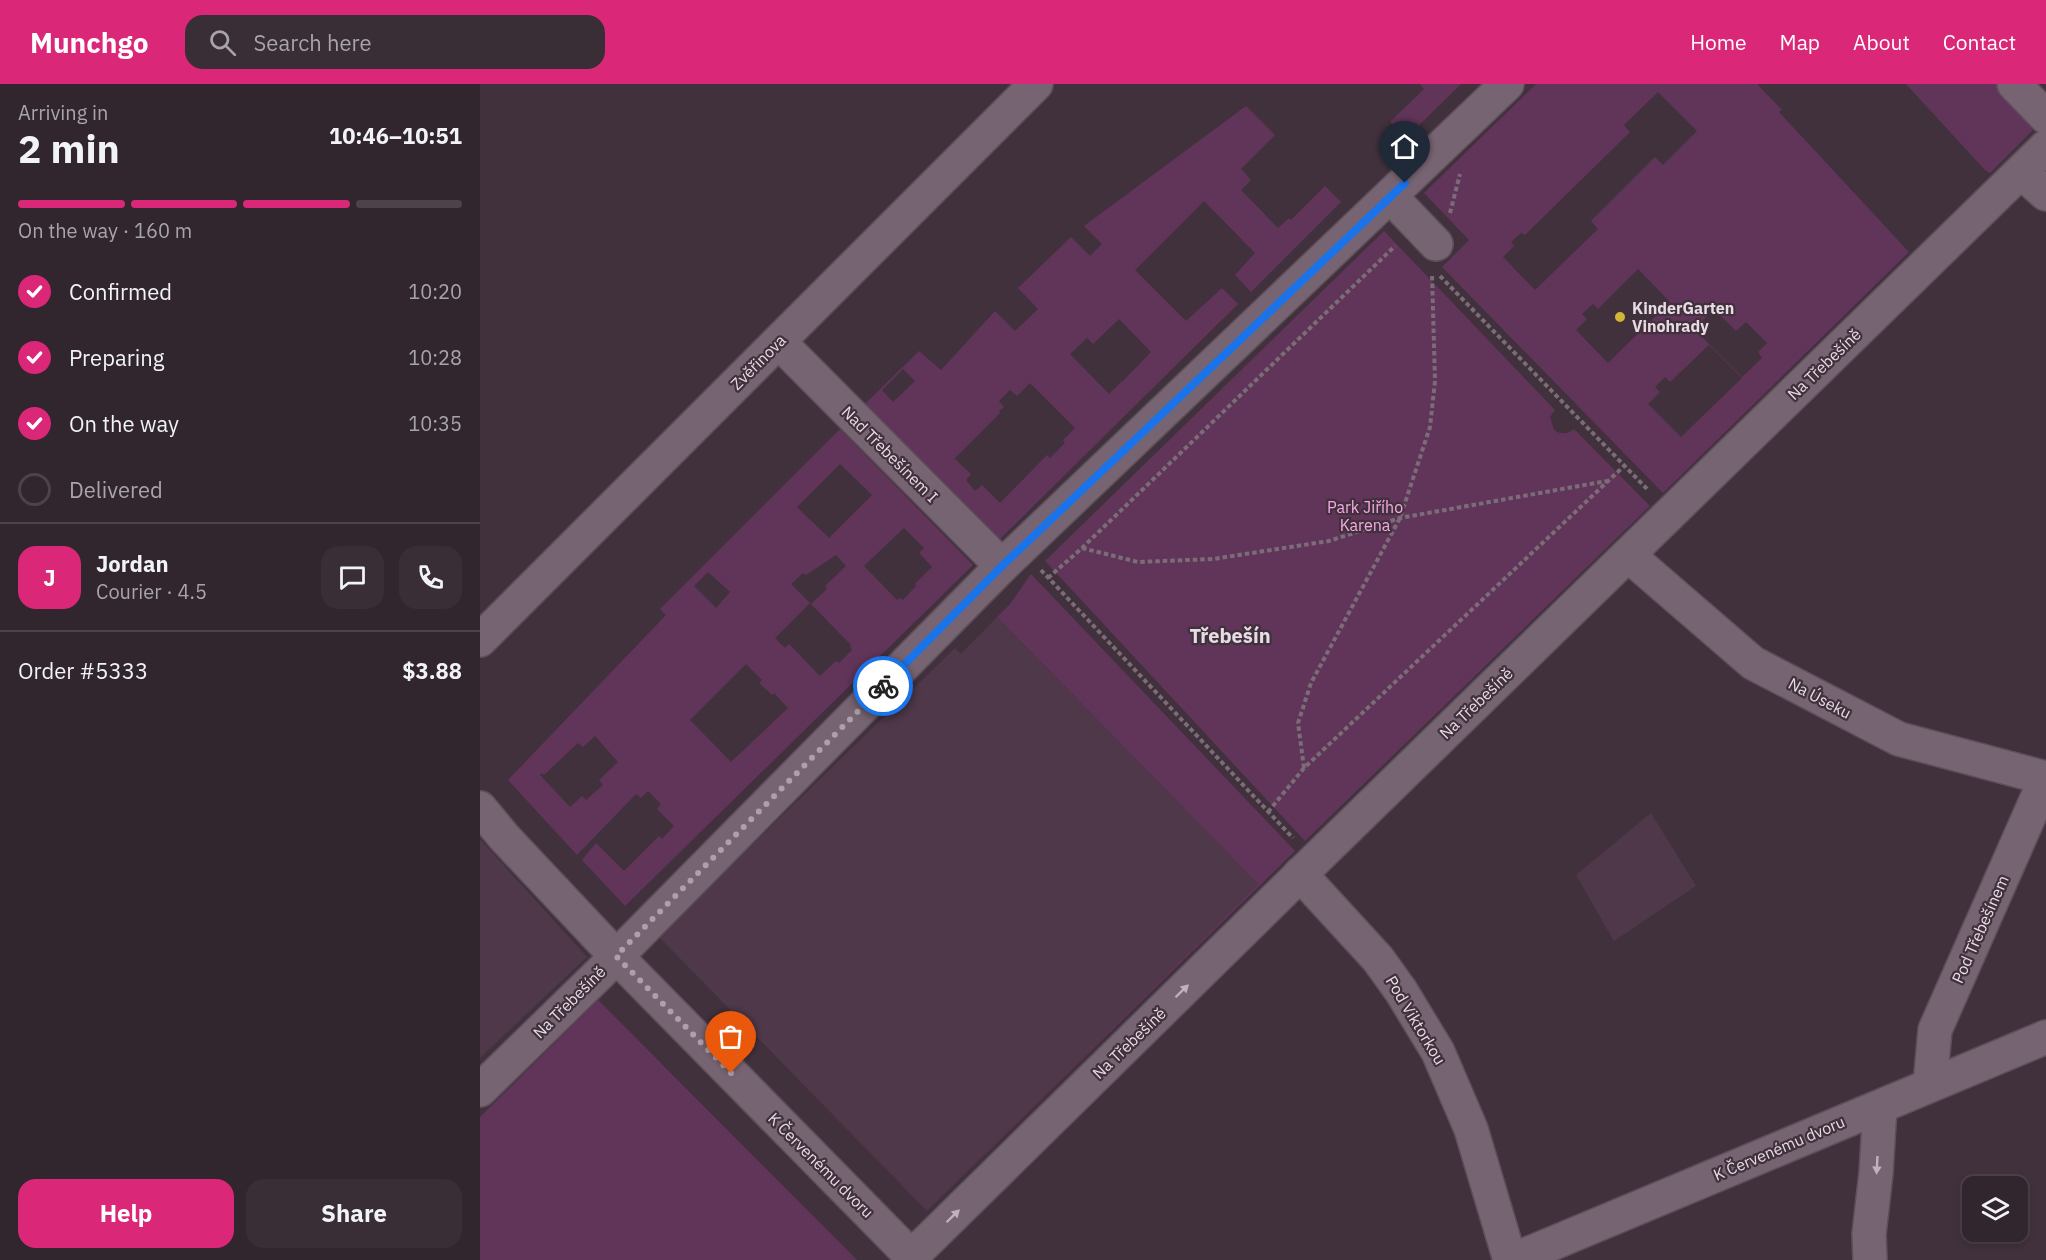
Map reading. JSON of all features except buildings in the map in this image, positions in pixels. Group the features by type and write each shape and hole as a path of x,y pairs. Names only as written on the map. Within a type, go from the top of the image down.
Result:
{"street":[{"name":"Zvěřinova","path":"480,640 1036,84"},
{"name":"Na Třebešíně","path":"480,1090 1011,557 1507,84"},
{"path":"2014,84 2046,117"},
{"name":"Na Třebešíně","path":"912,1259 1308,867 2046,147"},
{"path":"2021,172 2046,194"},
{"path":"1390,196 1426,233"},
{"name":"Nad Třebešínem I","path":"779,342 1011,557"},
{"name":"Na Úseku","path":"1628,555 1753,663 1899,739 2046,778"},
{"name":"Pod Třebešínem","path":"1930,1085 1935,1030 2046,778"},
{"name":"K Červenému dvoru","path":"480,808 504,837 616,956 912,1259"},
{"name":"Pod Viktorkou","path":"1308,867 1401,991 1438,1052 1471,1129 1511,1260"},
{"name":"K Červenému dvoru","path":"1511,1260 2046,1037"},
{"path":"1870,1260 1869,1234 1880,1107"}],"path":[{"path":"1048,578 1426,233 1449,219 1460,174"},
{"path":"1304,768 1299,723 1311,683 1400,518 1430,427 1435,381 1431,267 1671,513"},
{"path":"1268,812 1304,768 1624,466"},
{"path":"1082,548 1138,562 1213,560 1329,541 1400,518 1606,481"},
{"path":"1011,557 1048,578 1300,846 1308,867"}],"shaded area":[{"path":"997,617 1258,884 927,1211 658,936 955,648 961,654"},
{"path":"1651,813 1696,886 1614,941 1576,875"},
{"path":"480,839 587,957 480,1058"}],"green space":[{"path":"1420,84 1461,84 1406,138 1390,122 1424,89"},
{"path":"1536,84 1757,84 1782,110 1779,112 1909,252 1663,493 1442,267 1469,240 1424,193","holes":["1658,92 1697,131 1663,165 1655,157 1591,221 1598,229 1535,290 1503,257 1514,246 1511,242 1521,233 1525,235 1630,132 1624,125","1638,269 1670,302 1608,363 1576,330 1587,319 1582,314 1593,304 1598,309","1714,309 1736,331 1746,322 1767,343 1758,352 1762,358 1742,377 1694,329","1709,345 1742,378 1681,437 1648,404 1660,392 1655,387 1665,377 1670,382"]},
{"path":"1906,84 2002,84 2028,112 2033,130 1990,173"},
{"path":"1246,106 1275,135 1241,169 1251,180 1241,190 1278,228 1289,218 1291,220 1325,186 1341,202 1251,292 1235,275 1255,253 1204,201 1135,270 1186,321 1222,288 1238,304 999,540 865,404 919,351 941,370 995,311 1015,331 1038,309 1018,288 1071,237 1090,256 1102,244 1084,226","holes":["1119,319 1151,352 1109,394 1070,354 1087,338 1093,344","903,369 915,381 893,402 882,390","1030,383 1075,428 1063,440 1065,443 1050,458 1047,455 1000,503 982,485 975,491 966,480 971,474 954,459 1000,413 999,411 1004,407 999,401 1010,390 1017,396"]},
{"name":"Park Jiřího Karena","path":"1384,231 1555,410 1550,417 1554,430 1564,433 1574,429 1650,506 1305,841 1045,561"},
{"path":"840,429 973,565 625,906 582,860 596,843 624,871 659,836 662,839 674,826 657,809 661,804 648,791 641,798 636,794 577,855 508,780 666,615 660,609","holes":["840,464 872,495 829,538 797,507","904,528 924,548 919,553 932,567 903,600 900,598 897,600 864,566","836,555 846,566 825,586 827,589 811,604 851,645 852,650 839,663 836,661 820,676 789,644 785,648 775,638 810,603 791,584 803,573 806,575","708,572 730,592 716,608 694,586","746,664 762,680 759,683 772,695 774,693 788,708 731,762 690,720","595,736 618,762 599,780 603,785 586,800 582,796 570,807 540,775 542,773 544,775 578,743 583,747"]},
{"path":"1031,574 1295,851 927,1211 1258,884 997,617 1010,604"},
{"path":"598,1000 857,1260 480,1260 480,1117"}],"way so far":[{"path":"731,1073 616,956 883,686"}],"place":[{"name":"KinderGarten Vinohrady","path":"1620,317"}],"district":[{"name":"Třebešín","path":"1230,635"}],"route":[{"path":"883,686 1002,566 1405,183"}]}
